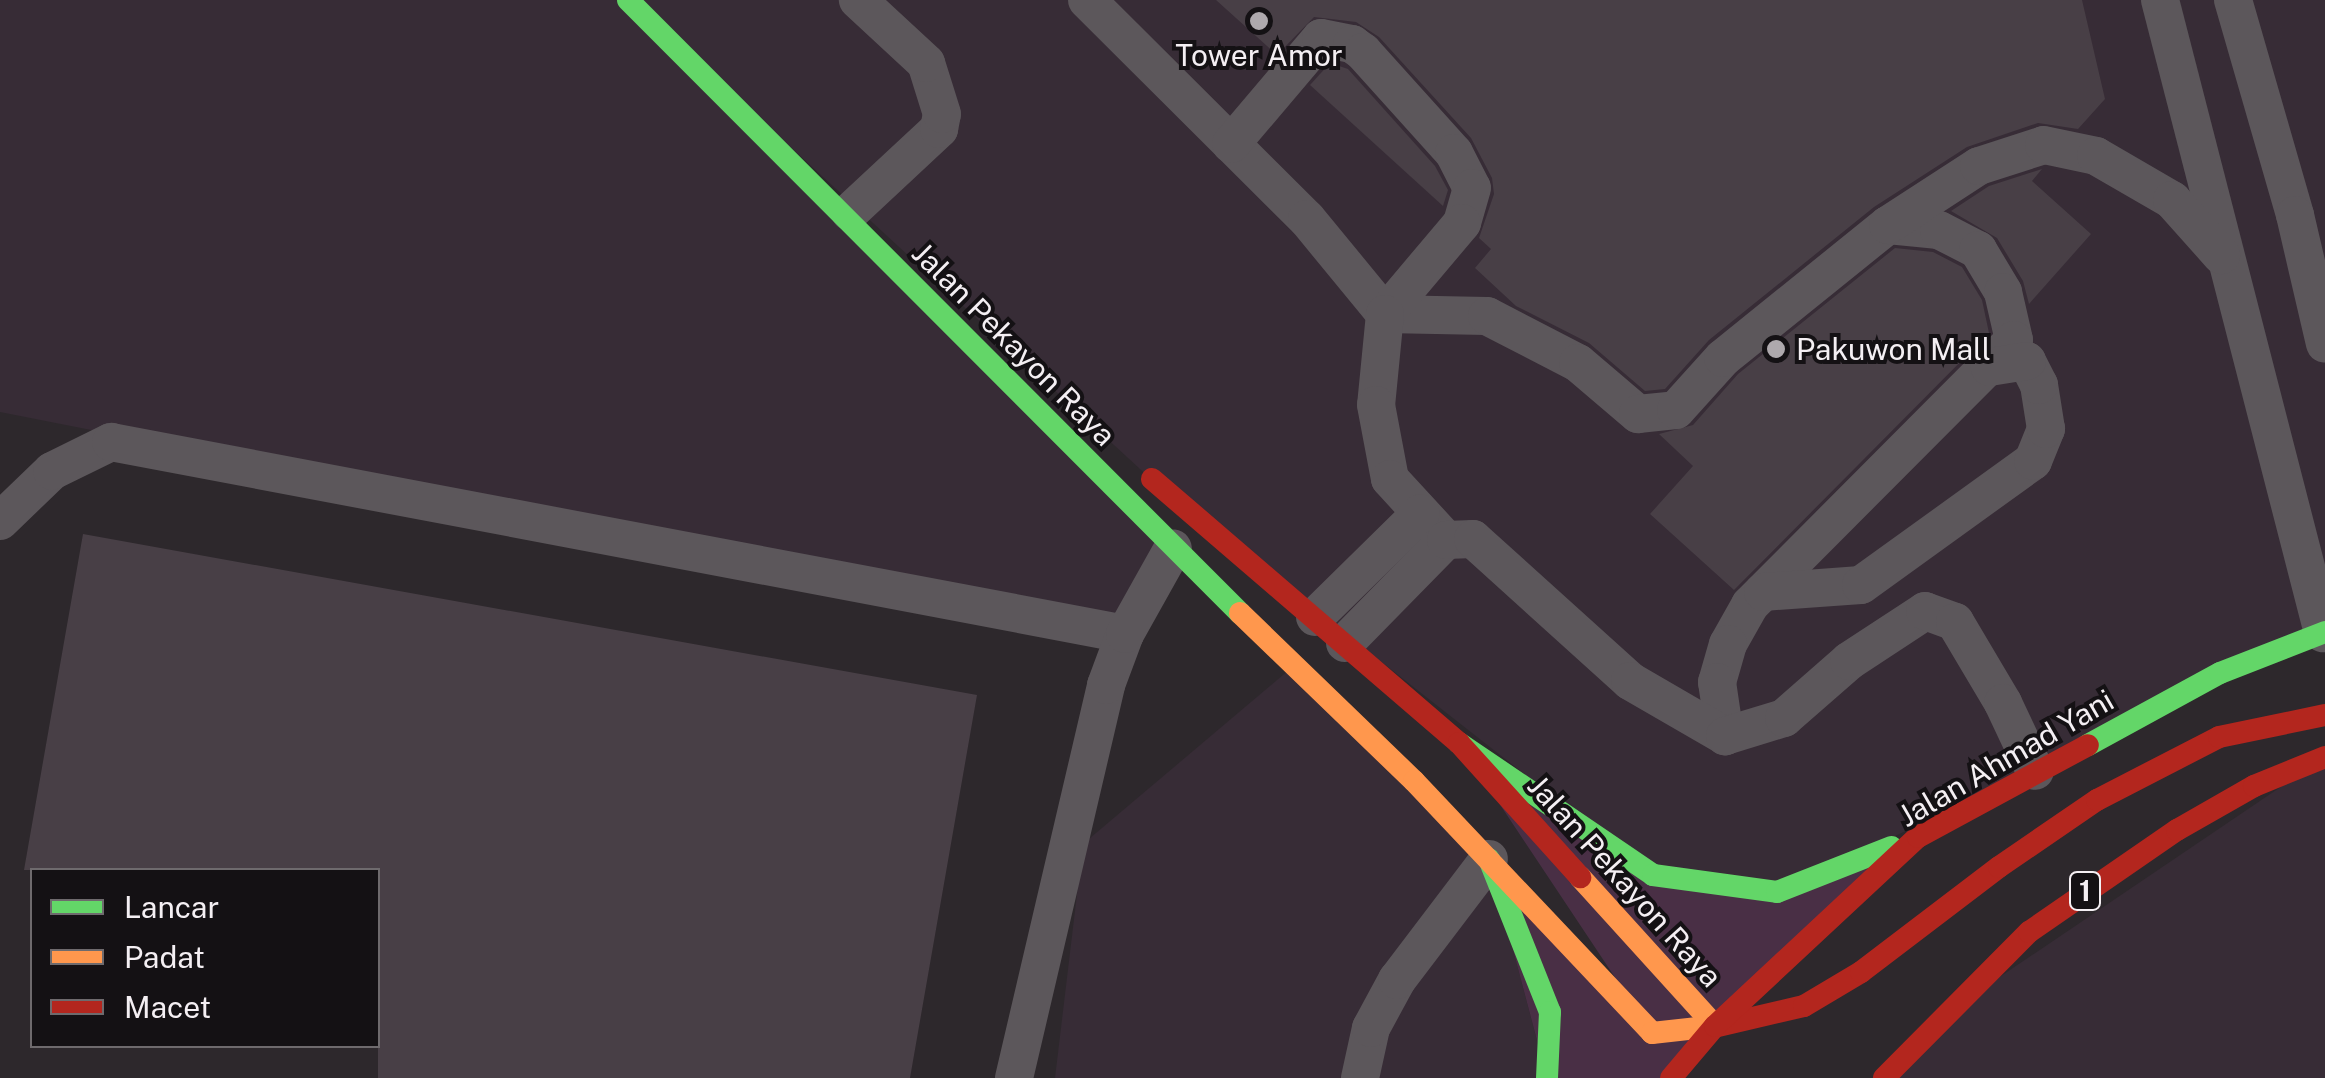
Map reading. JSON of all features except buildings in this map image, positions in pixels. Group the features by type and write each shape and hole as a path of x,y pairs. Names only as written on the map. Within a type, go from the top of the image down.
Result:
{"main road":[{"name":"Jalan Pekayon Raya","path":"630,0 850,212 1050,388"},
{"name":"Jalan Pekayon Raya","path":"630,0 1173,548 1296,664 1489,859 1652,1034 1715,1026"},
{"name":"Jalan Pekayon Raya","path":"1136,466 1460,742 1715,1026"},
{"name":"Jalan Ahmad Yani","path":"1671,1078 1715,1026 1918,837 2220,673 2324,632"},
{"path":"1719,1061 1715,1026 1804,1006 1860,972 1999,866 2097,800 2220,737 2325,716"},
{"path":"1460,742 1652,875 1777,892 1918,837"},
{"name":"1","path":"1884,1078 2029,932 2093,885 2254,786 2325,757"},
{"path":"1489,859 1550,1012 1547,1078"}],"lane":[{"path":"850,212 939,129 942,114 926,63 858,0"},
{"path":"1087,0 1307,219 1386,314 1487,316 1578,363 1638,414 1676,410 1724,358 1888,225 1978,166 2044,145 2096,156 2172,200 2229,265"},
{"path":"2160,0 2324,632"},
{"path":"2233,0 2295,215 2325,344"},
{"path":"1231,144 1321,38 1352,44 1413,102 1454,153 1472,188 1462,222 1386,314 1376,405 1390,479 1433,526 1473,539 1630,681 1725,736 1784,718 1849,661 1925,611 1955,622 2002,703 2035,771"},
{"path":"1725,736 1717,682 1728,644 1762,592 2014,340 2003,292 1978,250 1939,230 1888,225"},
{"path":"1762,592 1861,585 2033,461 2046,430 2039,385 2027,361 1989,367"},
{"path":"0,521 52,471 112,442 1126,634"},
{"path":"1315,617 1433,526"},
{"path":"1345,643 1433,526"},
{"path":"1014,1078 1106,685 1126,634 1173,548"},
{"path":"1360,1078 1371,1028 1397,980 1489,859"}],"shaded area":[{"path":"0,0 628,0 1173,548 1125,634 0,412"},
{"name":"Pakuwon Mall","path":"631,0 2325,0 2325,632 1777,892 1653,875 1165,492"},
{"path":"1296,664 1489,859 1547,1078 1055,1078 1083,844"},
{"path":"1459,743 1653,875 1777,891 1918,837 1671,1078 1547,1078 1489,859 1652,1033"},
{"path":"2325,757 2325,1078 1884,1078 1942,1016"}],"traffic: fast":[{"path":"628,0 1240,613"},
{"path":"2088,745 2220,673 2325,632"},
{"path":"1459,743 1653,875 1777,892 1891,847"},
{"path":"1489,859 1550,1012 1547,1078"}],"traffic: slow":[{"path":"1240,613 1414,781 1652,1033 1715,1026"},
{"path":"1580,877 1715,1026"}],"traffic: jam":[{"path":"1152,479 1459,743 1580,877"},
{"path":"1718,1026 1804,1006 1861,972 1999,867 2097,800 2219,737 2325,715"},
{"path":"1671,1078 1715,1026 1918,837 2088,745"},
{"path":"1884,1078 2029,932 2177,830 2254,786 2325,757"}],"place":[{"name":"Tower Amor","path":"1259,21"},
{"name":"Pakuwon Mall","path":"1776,349"}]}
